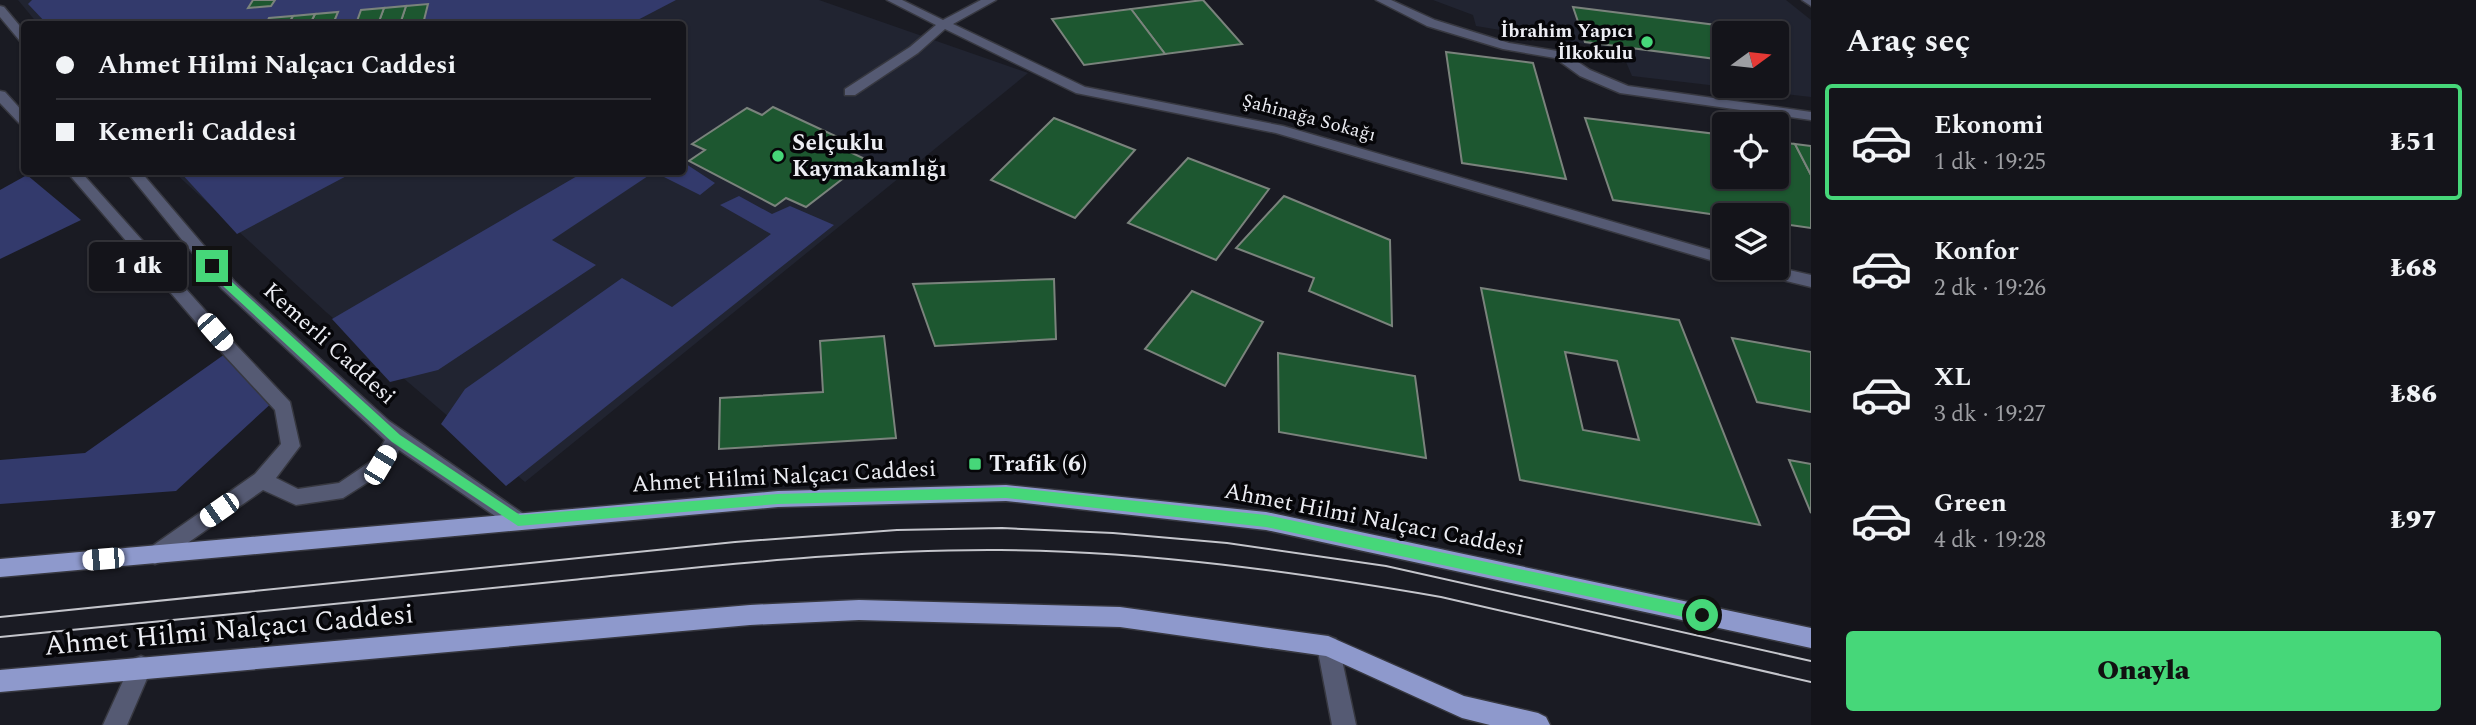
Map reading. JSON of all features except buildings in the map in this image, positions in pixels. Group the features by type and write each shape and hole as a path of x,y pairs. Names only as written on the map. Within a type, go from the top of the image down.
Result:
{"main road":[{"name":"Ahmet Hilmi Nalçacı Caddesi","path":"0,568 778,499 1006,493 1266,521 1811,638"},
{"name":"Ahmet Hilmi Nalçacı Caddesi","path":"0,681 750,615 859,610 1120,617 1328,646 1462,706 1538,725"}],"street":[{"name":"Şahinağa Sokağı","path":"893,0 1081,90 1278,129 1712,256"},
{"path":"850,92 914,50 944,24 990,0"},
{"path":"1382,0 1431,23 1507,46 1559,55 1585,73 1625,90 1811,116"},
{"path":"0,10 21,34"},
{"path":"0,95 21,117"},
{"path":"77,175 231,351 284,407 291,446 262,481 155,555"},
{"name":"Kemerli Caddesi","path":"136,175 228,285 396,438 518,520"},
{"path":"1789,276 1811,282"},
{"path":"262,481 296,497 343,490 380,465 396,438"},
{"path":"1328,646 1344,725"},
{"path":"115,725 141,667"}],"shaded area":[{"path":"18,0 819,0 1028,73 525,482 326,312 177,175 686,175 686,21 36,21"},
{"path":"32,0 676,0 636,21 44,21 28,4"},
{"name":"İbrahim Yapıcı İlkokulu","path":"1433,0 1786,0 1811,20 1811,97 1789,94 1789,21 1712,21 1712,85 1632,76 1621,50 1476,26 1473,15"},
{"path":"686,164 715,183 700,195 660,175 686,175"},
{"path":"27,175 81,220 0,259 0,190"},
{"path":"183,175 348,175 237,234"},
{"path":"579,175 650,175 552,240 596,265 438,370 390,382 332,319"},
{"path":"739,196 772,214 790,206 834,225 506,486 441,424 465,389 622,278 672,307 771,234 720,205"},
{"path":"225,354 275,400 176,491 0,504 0,460 85,453"}],"tram line":[{"path":"0,617 735,542 897,530 1002,528 1113,533 1227,543 1386,566 1811,661"},
{"path":"0,637 786,559 946,550 1055,551 1221,564 1441,597 1811,682"}],"place":[{"name":"İbrahim Yapıcı İlkokulu","path":"1647,42"},
{"name":"Selçuklu Kaymakamlığı","path":"778,156"},
{"name":"Trafik (6)","path":"975,464"}],"route":[{"path":"212,266 228,285 396,438 518,520 778,499 1006,493 1266,521 1702,615"}]}
